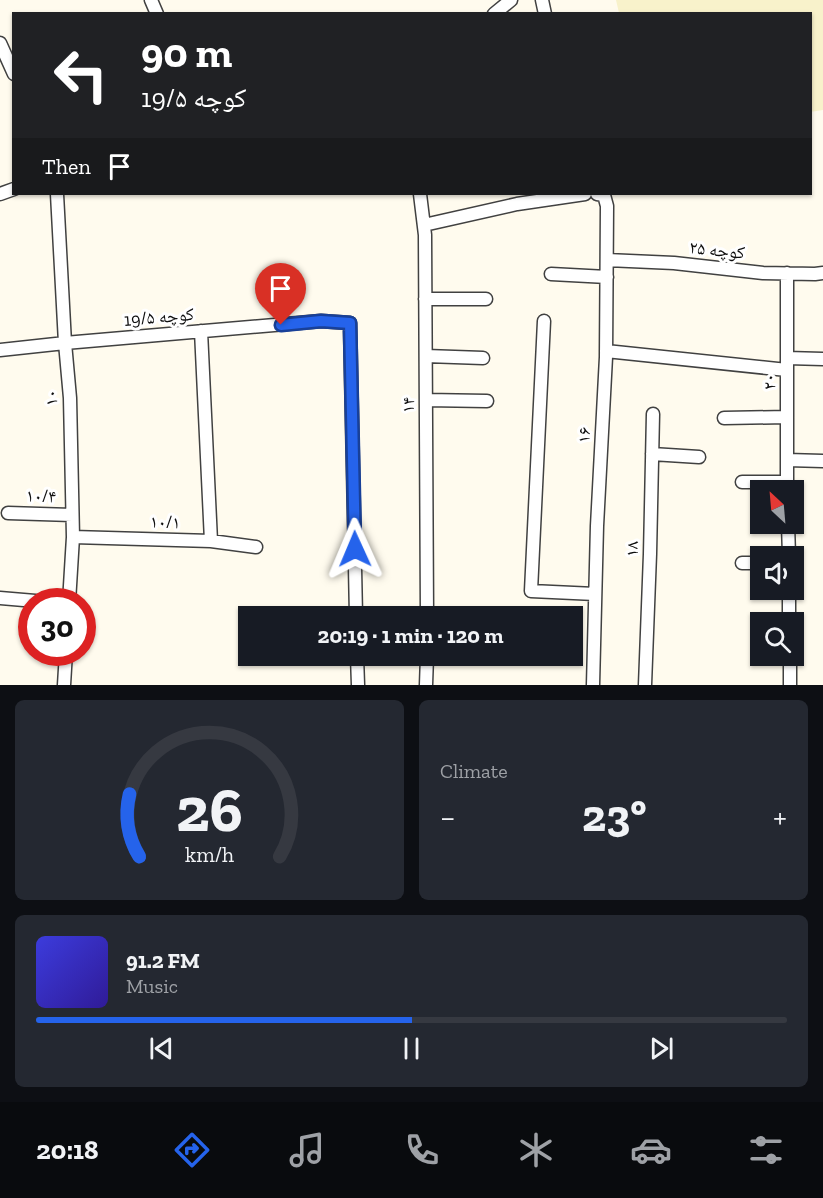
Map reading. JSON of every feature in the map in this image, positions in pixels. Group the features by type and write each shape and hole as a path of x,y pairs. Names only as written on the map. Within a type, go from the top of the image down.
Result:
{"street":[{"path":"496,12 511,0"},
{"path":"0,43 12,70"},
{"name":"۱۰","path":"57,195 70,398 73,537 70,588"},
{"name":"۱۴","path":"420,195 424,225 426,299 427,606"},
{"path":"424,225 517,204 578,195"},
{"name":"۱۶","path":"593,685 597,526 606,351 608,206 604,195"},
{"name":"کوچه ۲۵","path":"607,260 674,263 763,273 823,273"},
{"name":"۲۰","path":"787,273 787,480"},
{"path":"551,274 607,277"},
{"path":"426,299 486,299"},
{"name":"کوچه 19/۵","path":"0,350 321,321 350,323 356,606"},
{"path":"544,321 531,591 595,594"},
{"path":"201,331 211,541"},
{"path":"606,351 787,364 823,359"},
{"path":"426,356 483,358"},
{"path":"426,400 487,401"},
{"name":"۱۸","path":"645,685 653,414"},
{"path":"724,417 787,417"},
{"path":"652,454 699,456"},
{"path":"787,460 823,461"},
{"path":"742,482 750,483"},
{"name":"۱۰/۴","path":"8,513 72,515"},
{"name":"۱۰/۱","path":"73,537 211,541 256,548"},
{"path":"742,563 750,563"},
{"path":"0,598 18,600"},
{"path":"64,685 65,666"},
{"path":"357,666 358,685"},
{"path":"426,685 427,666"},
{"path":"790,666 790,685"}],"shaded area":[{"path":"616,0 823,0 823,110 812,112 812,12 619,12"}],"route":[{"path":"281,325 321,321 350,323 355,549"}]}
